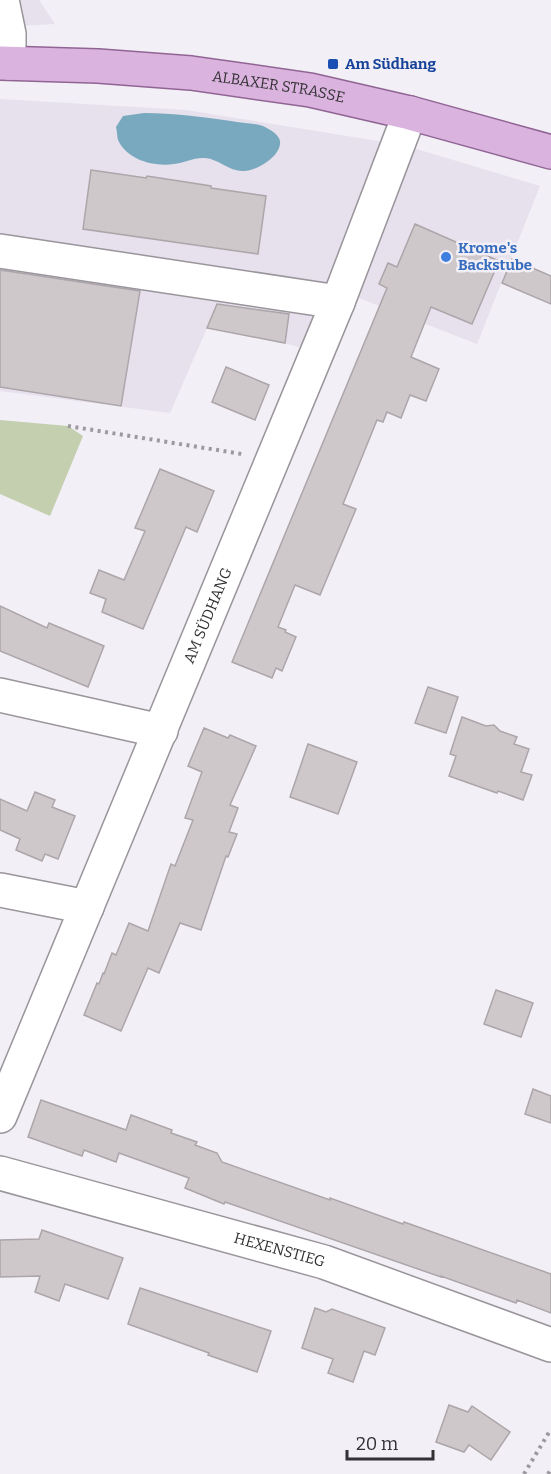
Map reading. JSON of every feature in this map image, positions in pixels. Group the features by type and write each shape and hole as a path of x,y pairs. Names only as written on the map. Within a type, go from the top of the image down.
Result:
{"main road":[{"name":"ALBAXER STRASSE","path":"5,63 98,66 191,73 310,90 410,113 551,152"}],"street":[{"path":"2,0 9,34 5,63"},
{"name":"AM SÜDHANG","path":"0,1116 338,302 410,113"},
{"path":"0,251 338,302"},
{"path":"0,695 161,731"},
{"path":"0,890 87,907"},
{"name":"HEXENSTIEG","path":"0,1173 324,1262 551,1345"}],"path":[{"path":"68,426 273,459"},
{"path":"524,1474 551,1429"},
{"path":"548,1474 551,1469"}],"shaded area":[{"path":"0,0 39,0 55,24 0,27"},
{"path":"0,99 186,110 403,145 540,186 477,344 346,293 320,354 285,343 207,328 170,413 0,391"}],"green space":[{"path":"0,420 68,426 83,436 50,516 0,494"}],"water":[{"path":"144,113 188,115 263,126 276,134 280,147 267,162 244,171 234,170 205,158 166,165 142,161 122,147 118,140 116,127 123,116"}],"building":[{"path":"91,170 146,178 147,176 266,196 258,254 83,229"},
{"path":"415,224 499,261 472,324 431,307 411,357 439,369 426,401 410,395 401,418 387,412 383,422 377,420 343,504 356,509 320,595 295,585 278,627 296,637 282,671 276,668 272,678 232,662 387,288 379,284 388,263 397,267"},
{"path":"512,259 551,276 551,304 502,283"},
{"path":"0,270 140,291 121,406 0,387"},
{"path":"217,304 289,314 285,343 207,328"},
{"path":"226,367 269,385 255,420 212,402"},
{"path":"160,469 214,491 197,532 186,527 143,629 102,612 106,599 90,593 99,570 124,580 145,531 135,528"},
{"path":"0,606 47,628 49,623 104,646 88,687 0,651"},
{"path":"428,687 458,697 446,733 415,723"},
{"path":"462,717 486,726 494,725 500,731 517,737 514,744 529,749 521,772 532,775 523,800 449,776 456,756 450,754"},
{"path":"204,728 228,738 230,735 256,746 230,805 238,808 229,832 237,834 228,857 226,856 201,930 180,923 159,973 148,968 121,1031 84,1015 112,953 116,955 129,923 148,931 171,864 175,866 193,820 185,818 202,772 188,766"},
{"path":"308,744 357,762 338,814 290,797"},
{"path":"35,792 55,800 52,807 75,816 58,859 45,854 42,861 16,850 20,839 0,830 0,799 27,811"},
{"path":"496,990 533,1003 521,1037 484,1024"},
{"path":"533,1089 551,1096 551,1123 525,1114"},
{"path":"41,1100 126,1130 131,1115 197,1142 195,1145 217,1153 222,1162 330,1200 330,1198 403,1224 404,1222 551,1274 551,1313 517,1300 516,1303 225,1202 224,1204 185,1188 189,1178 119,1153 116,1162 84,1150 82,1156 28,1137"},
{"path":"42,1230 123,1258 108,1299 65,1284 59,1301 35,1292 40,1276 0,1277 0,1240 39,1239"},
{"path":"140,1288 271,1331 257,1372 128,1324"},
{"path":"315,1308 326,1312 332,1309 385,1328 375,1355 364,1351 353,1382 328,1373 333,1359 302,1348"},
{"path":"449,1405 468,1412 472,1406 510,1432 491,1460 469,1445 464,1452 436,1442"}],"place":[{"name":"Am Südhang","path":"333,64"},
{"name":"Krome's Backstube","path":"446,257"}]}
